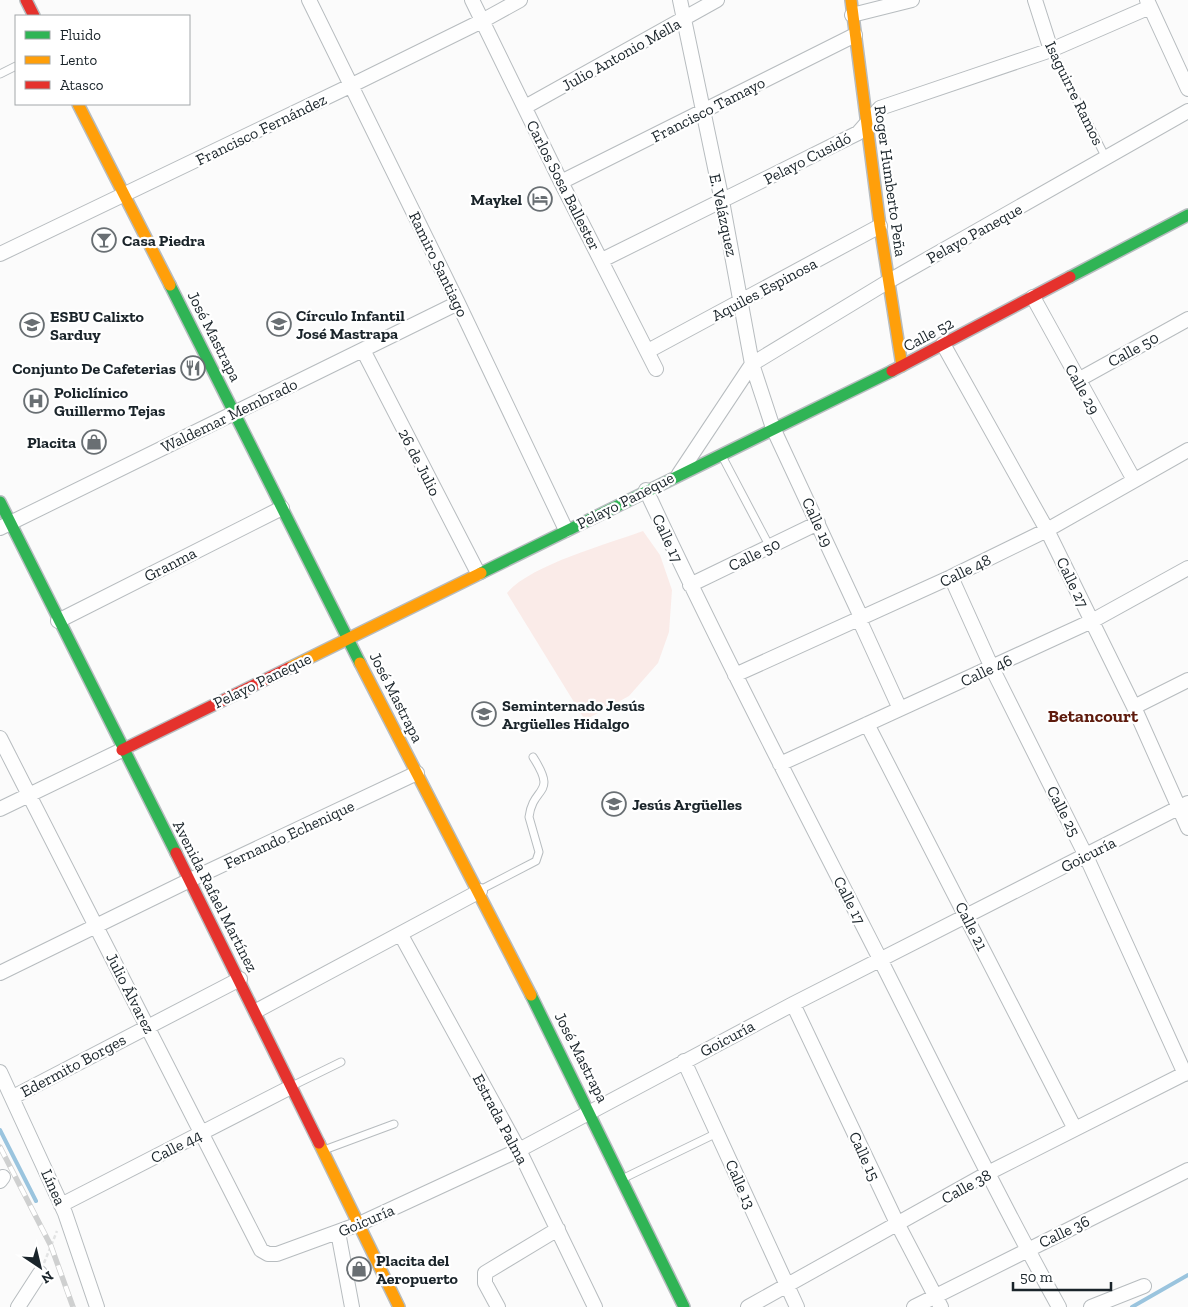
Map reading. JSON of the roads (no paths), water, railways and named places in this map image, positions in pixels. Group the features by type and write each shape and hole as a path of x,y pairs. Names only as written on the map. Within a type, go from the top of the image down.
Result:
{"street":[{"path":"26,0 34,15"},
{"name":"Ramiro Santiago","path":"310,0 566,530"},
{"name":"Carlos Sosa Ballester","path":"472,0 561,182 656,369"},
{"name":"Francisco Fernández","path":"0,254 350,86 482,21 520,0"},
{"name":"E. Velázquez","path":"680,0 742,301 752,364 774,428"},
{"name":"Julio Antonio Mella","path":"525,107 717,0"},
{"name":"Roger Humberto Peña","path":"851,0 880,226 902,366"},
{"path":"852,15 912,0"},
{"name":"Isaguirre Ramos","path":"1035,0 1051,50"},
{"path":"1148,3 1188,89"},
{"name":"Pelayo Cusidó","path":"602,260 858,133 880,108 1051,50 1148,3"},
{"name":"Francisco Tamayo","path":"561,182 855,35"},
{"name":"José Mastrapa","path":"79,105 417,774 480,891 592,1112 684,1307"},
{"name":"Pelayo Paneque","path":"0,808 122,750 679,474 752,364 889,280 1188,111"},
{"name":"Calle 52","path":"679,474 902,366 1188,215"},
{"name":"Aquiles Espinosa","path":"648,350 880,226"},
{"name":"Calle 29","path":"1033,297 1134,480"},
{"name":"Waldemar Membrado","path":"5,525 458,303"},
{"name":"Calle 50","path":"1078,380 1188,319"},
{"name":"Calle 27","path":"943,344 1047,530 1183,806 1188,828"},
{"name":"26 de Julio","path":"363,350 478,574"},
{"name":"Calle 19","path":"774,428 900,709"},
{"name":"Calle 48","path":"735,675 951,578 1047,530 1188,450"},
{"name":"Calle 17","path":"646,490 690,585 735,675 988,1173 1059,1307"},
{"name":"Avenida Rafael Martínez","path":"0,502 5,525 58,621 240,979 399,1307"},
{"name":"Granma","path":"58,621 282,508"},
{"name":"Calle 50","path":"690,585 818,523"},
{"name":"Calle 46","path":"780,764 1092,621 1188,568"},
{"name":"Calle 25","path":"951,578 992,668 1086,856 1187,1073"},
{"path":"1134,707 1188,680"},
{"name":"Calle 21","path":"867,724 1075,1129"},
{"name":"Julio Álvarez","path":"0,738 261,1250"},
{"name":"Fernando Echenique","path":"0,973 190,880 417,774"},
{"name":"Goicuría","path":"261,1250 268,1254 277,1254 359,1224 519,1150 793,1004 1183,806"},
{"path":"256,1011 480,891"},
{"name":"Estrada Palma","path":"401,935 519,1150 595,1307"},
{"name":"Edermito Borges","path":"13,1097 240,979"},
{"name":"Calle 15","path":"793,1004 897,1223 938,1302"},
{"name":"Calle 13","path":"684,1061 797,1307"},
{"name":"Línea","path":"0,1072 63,1209 97,1307"},
{"name":"Calle 38","path":"748,1307 988,1173 1187,1073"},
{"name":"Calle 44","path":"63,1209 201,1133 291,1087"},
{"name":"Calle 36","path":"914,1307 938,1302 1027,1249 1188,1170"},
{"path":"498,1307 485,1283 485,1273 558,1229"},
{"path":"338,1232 352,1307"},
{"path":"18,1307 40,1273"},
{"path":"1091,1307 1144,1286"}],"lane":[{"name":"Isaguirre Ramos","path":"1051,50 1106,158"},
{"path":"0,74 15,66"},
{"path":"721,453 770,547"},
{"path":"480,891 536,861 539,852 529,817 545,787 545,780 533,756"},
{"path":"291,1087 341,1062"},
{"path":"323,1151 394,1124"},
{"path":"624,1178 717,1133"}],"waterway":[{"path":"0,1130 36,1201"},
{"path":"1132,1307 1188,1275"}],"railway":[{"path":"0,1147 51,1246 73,1307"}],"place":[{"name":"Maykel","path":"540,199"},
{"name":"Casa Piedra","path":"104,240"},
{"name":"Círculo Infantil José Mastrapa","path":"279,324"},
{"name":"ESBU Calixto Sarduy","path":"32,325"},
{"name":"Conjunto De Cafeterias","path":"193,368"},
{"name":"Policlínico Guillermo Tejas","path":"36,401"},
{"name":"Placita","path":"94,442"},
{"name":"Seminternado Jesús Argüelles Hidalgo","path":"484,714"},
{"name":"Jesús Argüelles","path":"614,804"},
{"name":"Placita del Aeropuerto","path":"359,1269"}],"district":[{"name":"Betancourt","path":"1093,716"}]}
